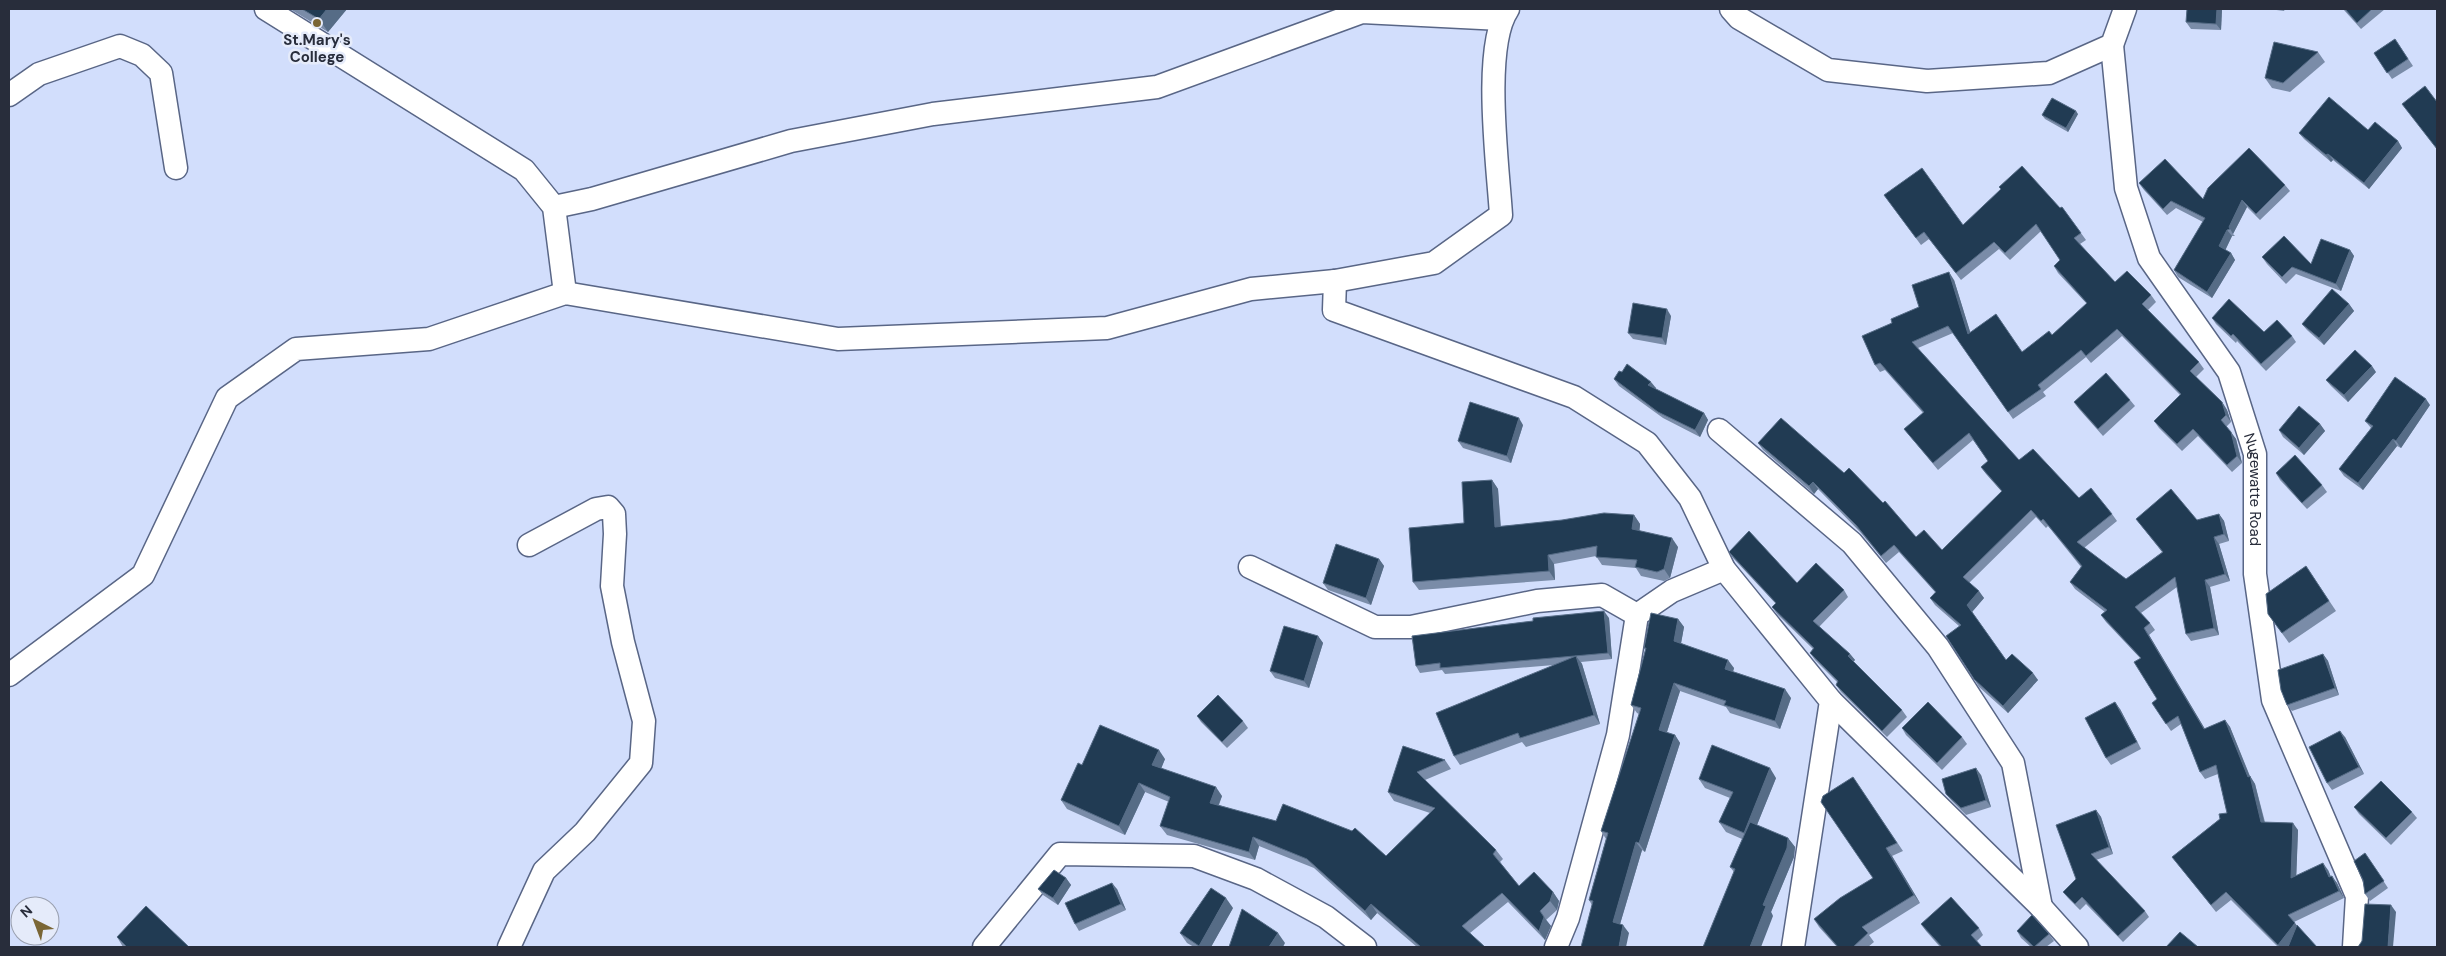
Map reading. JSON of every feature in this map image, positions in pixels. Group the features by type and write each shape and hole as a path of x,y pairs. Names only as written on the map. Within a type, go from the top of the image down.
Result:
{"street":[{"path":"266,9 524,170 554,208 564,293"},
{"path":"1731,9 1739,18 1828,70 1927,81 2049,73 2112,45 2125,9"},
{"path":"9,675 143,575 227,398 296,349 429,339 564,293 838,339 1107,328 1251,289 1335,280 1434,263 1501,215 1492,74 1505,14 1362,12 1157,87 933,114 800,139 592,199 554,208"},
{"name":"Nugewatte Road","path":"2112,45 2126,188 2149,258 2229,372 2255,454 2255,574 2273,700 2357,896 2354,947"},
{"path":"9,95 39,74 120,46 142,55 161,73 176,168"},
{"path":"1335,280 1334,310 1574,397 1646,443 1690,498 1724,568 1831,701 2040,907 2077,947"},
{"path":"1719,430 1852,544 1938,647 2013,763 2040,907"},
{"path":"509,947 544,871 585,832 641,762 644,722 623,642 612,586 615,534 614,514 608,507 596,509 529,545"},
{"path":"1250,567 1375,627 1411,627 1537,601 1602,595 1637,615"},
{"path":"1556,947 1568,918 1618,735 1637,615 1672,591 1724,568"},
{"path":"1792,947 1831,701"},
{"path":"984,947 1060,854 1194,856 1256,879 1326,916 1365,947"}],"building":[{"path":"302,9 327,9 319,19"},
{"path":"2187,9 2217,9 2216,24 2186,22"},
{"path":"2345,9 2372,9 2357,23"},
{"path":"2395,39 2408,59 2387,73 2374,53"},
{"path":"2274,42 2318,52 2283,83 2265,78"},
{"path":"2425,86 2437,102 2437,149 2402,104"},
{"path":"2329,97 2368,130 2375,122 2398,141 2364,183 2299,133"},
{"path":"2052,98 2076,111 2066,128 2042,115"},
{"path":"2249,148 2285,185 2256,214 2242,200 2229,227 2230,229 2227,230 2219,246 2231,253 2207,292 2174,270 2205,218 2171,201 2163,209 2139,183 2165,159 2203,199 2208,188"},
{"path":"2022,166 2060,208 2062,207 2081,233 2074,238 2115,282 2127,271 2151,295 2142,304 2199,362 2190,371 2222,402 2226,415 2221,420 2231,432 2237,456 2227,465 2193,429 2177,444 2154,421 2181,394 2117,329 2086,356 2081,350 2038,385 2041,389 2008,412 1948,326 1912,342 2019,460 2033,449 2079,498 2091,488 2112,514 2077,542 2126,579 2163,552 2136,519 2171,489 2197,520 2219,514 2224,534 2214,537 2225,574 2205,580 2214,628 2186,634 2175,577 2135,607 2150,623 2144,628 2204,729 2225,720 2248,777 2250,776 2261,822 2293,823 2291,878 2323,863 2329,877 2332,876 2339,891 2288,915 2295,923 2278,945 2226,892 2211,905 2172,857 2220,819 2219,814 2227,813 2216,765 2200,772 2178,716 2166,724 2152,703 2157,699 2134,662 2141,658 2101,615 2107,610 2070,582 2082,566 2043,519 2041,521 2031,510 1963,577 1979,591 1967,605 2006,660 2012,654 2033,673 2003,706 1974,679 1946,636 1961,625 1930,598 1936,592 1894,545 1881,556 1856,525 1813,482 1809,486 1758,443 1781,418 1844,473 1849,468 1883,503 1885,501 1916,537 1924,530 1942,550 2002,491 1981,467 1988,461 1969,433 1933,463 1904,429 1924,412 1880,363 1875,365 1862,336 1892,323 1891,319 1919,307 1912,285 1949,272 1968,334 1996,314 2022,352 2049,331 2052,335 2087,303 2054,266 2060,260 2036,224 2005,253 1994,242 1956,273 1924,232 1916,238 1884,195 1922,168 1963,225"},
{"path":"2284,236 2311,264 2321,239 2350,250 2336,284 2292,267 2282,277 2262,257"},
{"path":"2332,289 2349,304 2319,338 2302,324"},
{"path":"2229,299 2264,332 2277,320 2292,336 2261,364 2233,334 2231,336 2212,318"},
{"path":"1633,303 1667,309 1662,338 1628,333"},
{"path":"2355,350 2372,366 2344,395 2326,380"},
{"path":"1627,364 1651,382 1648,385 1704,413 1695,430 1658,412 1614,379"},
{"path":"2106,373 2130,400 2098,429 2074,402"},
{"path":"2395,377 2426,399 2396,441 2393,439 2358,483 2339,469 2373,426 2365,421"},
{"path":"1470,402 1519,418 1507,456 1458,441"},
{"path":"2299,406 2320,424 2299,448 2279,430"},
{"path":"2295,455 2322,485 2302,503 2276,473"},
{"path":"1492,480 1495,527 1562,520 1604,513 1634,515 1632,529 1672,538 1664,569 1657,572 1635,567 1637,560 1596,557 1597,546 1548,555 1549,571 1413,582 1409,528 1464,523 1462,482"},
{"path":"1749,531 1797,583 1816,563 1844,590 1813,621 1850,654 1848,656 1902,710 1882,731 1836,685 1838,681 1810,653 1814,648 1772,607 1776,603 1729,552"},
{"path":"1336,544 1379,559 1366,598 1323,583"},
{"path":"2306,566 2329,601 2282,633 2268,614 2266,594"},
{"path":"1604,611 1608,653 1440,668 1440,663 1416,666 1412,636 1533,621 1533,618"},
{"path":"1651,613 1678,619 1674,641 1728,660 1725,669 1785,689 1775,721 1724,705 1726,701 1674,683 1659,730 1675,735 1639,843 1636,842 1613,922 1623,925 1619,947 1581,947 1593,901 1589,900 1608,833 1601,831 1641,708 1631,705 1646,648 1644,648"},
{"path":"1284,626 1318,636 1304,681 1270,671"},
{"path":"2323,654 2335,688 2287,705 2281,690 2278,670"},
{"path":"1576,656 1594,715 1520,738 1518,733 1454,756 1436,713"},
{"path":"1218,695 1243,721 1222,742 1197,716"},
{"path":"1928,702 1962,737 1937,763 1902,728"},
{"path":"2115,702 2137,742 2106,758 2085,718"},
{"path":"1100,725 1159,750 1152,765 1216,787 1210,803 1276,821 1283,804 1352,831 1355,828 1386,856 1435,808 1388,792 1403,746 1445,760 1417,772 1496,850 1493,854 1519,886 1534,872 1553,892 1550,901 1540,911 1544,917 1539,931 1502,893 1462,926 1485,947 1421,947 1371,904 1365,911 1307,859 1253,837 1249,852 1160,826 1170,797 1139,783 1119,826 1061,800 1078,763 1082,765"},
{"path":"2340,731 2359,767 2327,783 2309,747"},
{"path":"1712,745 1770,768 1744,833 1719,822 1733,792 1699,779"},
{"path":"1976,768 1986,800 1961,808 1946,794 1942,779"},
{"path":"1853,777 1897,843 1886,848 1914,895 1862,927 1868,933 1853,947 1838,947 1814,919 1840,898 1873,878 1821,802 1823,796"},
{"path":"2381,781 2412,812 2386,838 2354,807"},
{"path":"2096,810 2109,847 2091,854 2145,911 2118,936 2082,897 2075,904 2063,892 2076,879 2056,825"},
{"path":"1750,822 1788,838 1787,848 1763,905 1766,906 1750,947 1703,947 1735,869 1730,867"},
{"path":"2365,853 2384,881 2365,894 2363,880 2354,861"},
{"path":"1054,870 1066,878 1053,898 1038,889"},
{"path":"1112,883 1121,904 1075,924 1065,903"},
{"path":"1211,888 1226,898 1199,946 1180,933"},
{"path":"1951,897 1979,928 1971,935 1982,947 1942,947 1921,924"},
{"path":"2365,904 2391,905 2388,947 2358,947 2362,941"},
{"path":"146,906 189,947 127,947 117,937"},
{"path":"1242,909 1278,933 1269,947 1229,947"},
{"path":"2032,915 2049,934 2034,947 2017,931"},
{"path":"2297,925 2317,947 2288,947"},
{"path":"2180,932 2198,947 2166,947"}],"place":[{"name":"St.Mary's College","path":"317,23"}]}
